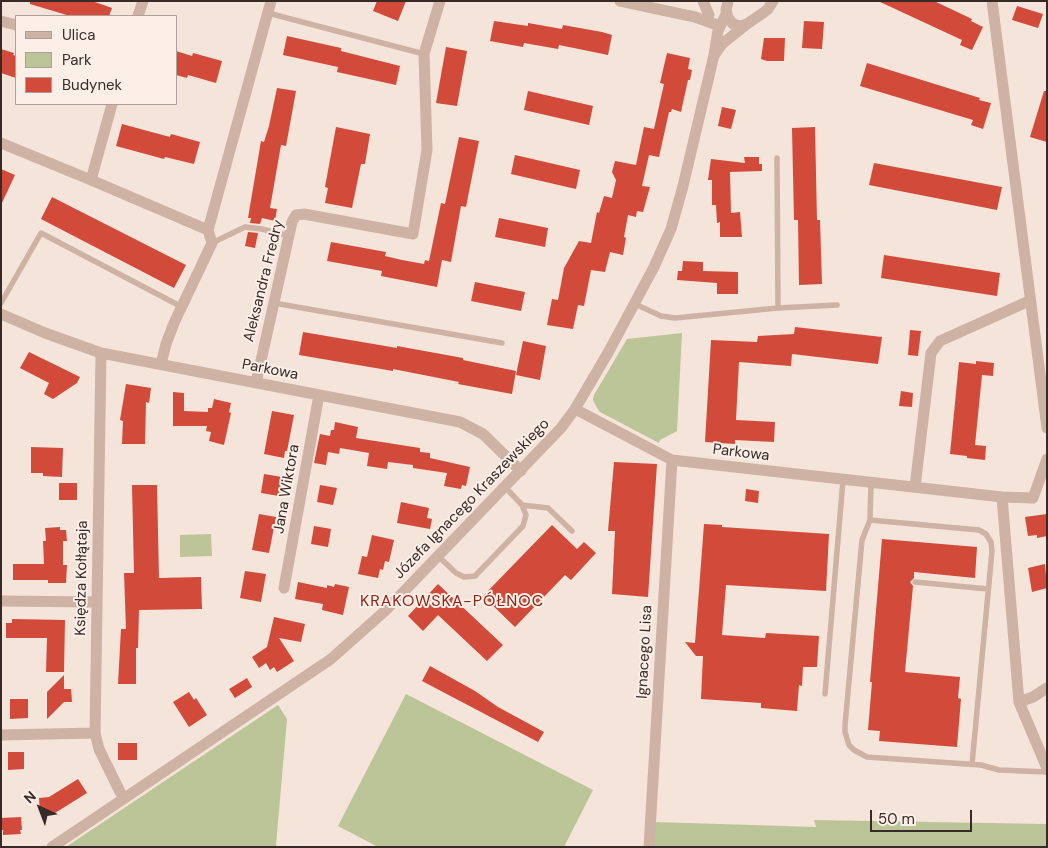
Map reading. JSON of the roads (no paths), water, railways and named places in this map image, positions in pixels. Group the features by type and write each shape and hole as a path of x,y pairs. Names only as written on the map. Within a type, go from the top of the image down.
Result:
{"street":[{"path":"138,15 143,1"},
{"path":"161,364 166,344 212,244 208,230 271,1"},
{"name":"Aleksandra Fredry","path":"256,383 294,218 299,214 304,214 413,234 427,150 424,54 440,1"},
{"path":"620,1 695,16 720,26"},
{"path":"703,1 709,15"},
{"name":"Józefa Ignacego Kraszewskiego","path":"714,55 722,44 771,5 779,1"},
{"path":"992,1 1029,301 1047,428"},
{"path":"695,16 709,15 726,9 733,24 741,26 747,24"},
{"name":"Józefa Ignacego Kraszewskiego","path":"52,847 331,659 386,610 561,428 575,409 635,304 662,252 671,229 683,186 720,26 726,9"},
{"path":"1,21 15,25"},
{"path":"91,180 112,105"},
{"path":"1,143 208,230"},
{"path":"915,487 931,353 940,341 1029,301"},
{"name":"Parkowa","path":"1,314 45,333 101,353 460,422 483,434 521,471"},
{"name":"Księdza Kołłątaja","path":"101,353 95,733 98,749 123,798"},
{"name":"Jana Wiktora","path":"284,588 319,395"},
{"name":"Parkowa","path":"575,409 672,460 1002,497 1033,498 1047,459"},
{"name":"Ignacego Lisa","path":"649,847 672,460"},
{"path":"1002,497 1019,702 1047,768"},
{"path":"1,601 96,602"},
{"path":"1019,702 1034,697 1047,688"},
{"path":"1,735 95,733"}],"lane":[{"path":"268,13 424,54"},
{"path":"777,158 778,308"},
{"path":"212,244 245,227 289,236"},
{"path":"1,303 41,233 182,307"},
{"path":"274,303 502,344"},
{"path":"635,304 661,316 675,318 778,308 837,305"},
{"path":"824,694 844,480"},
{"path":"871,482 870,520 862,540 845,725 846,739 854,750 867,757 972,764 999,770 1047,772"},
{"path":"438,556 456,573 464,577 475,576 523,526 526,515 522,505 505,487"},
{"path":"522,505 548,508 572,532"},
{"path":"870,520 983,532 989,538 992,546 972,764"},
{"path":"914,582 988,589"}],"district":[{"name":"KRAKOWSKA-PÓŁNOC","path":"452,602"}]}
